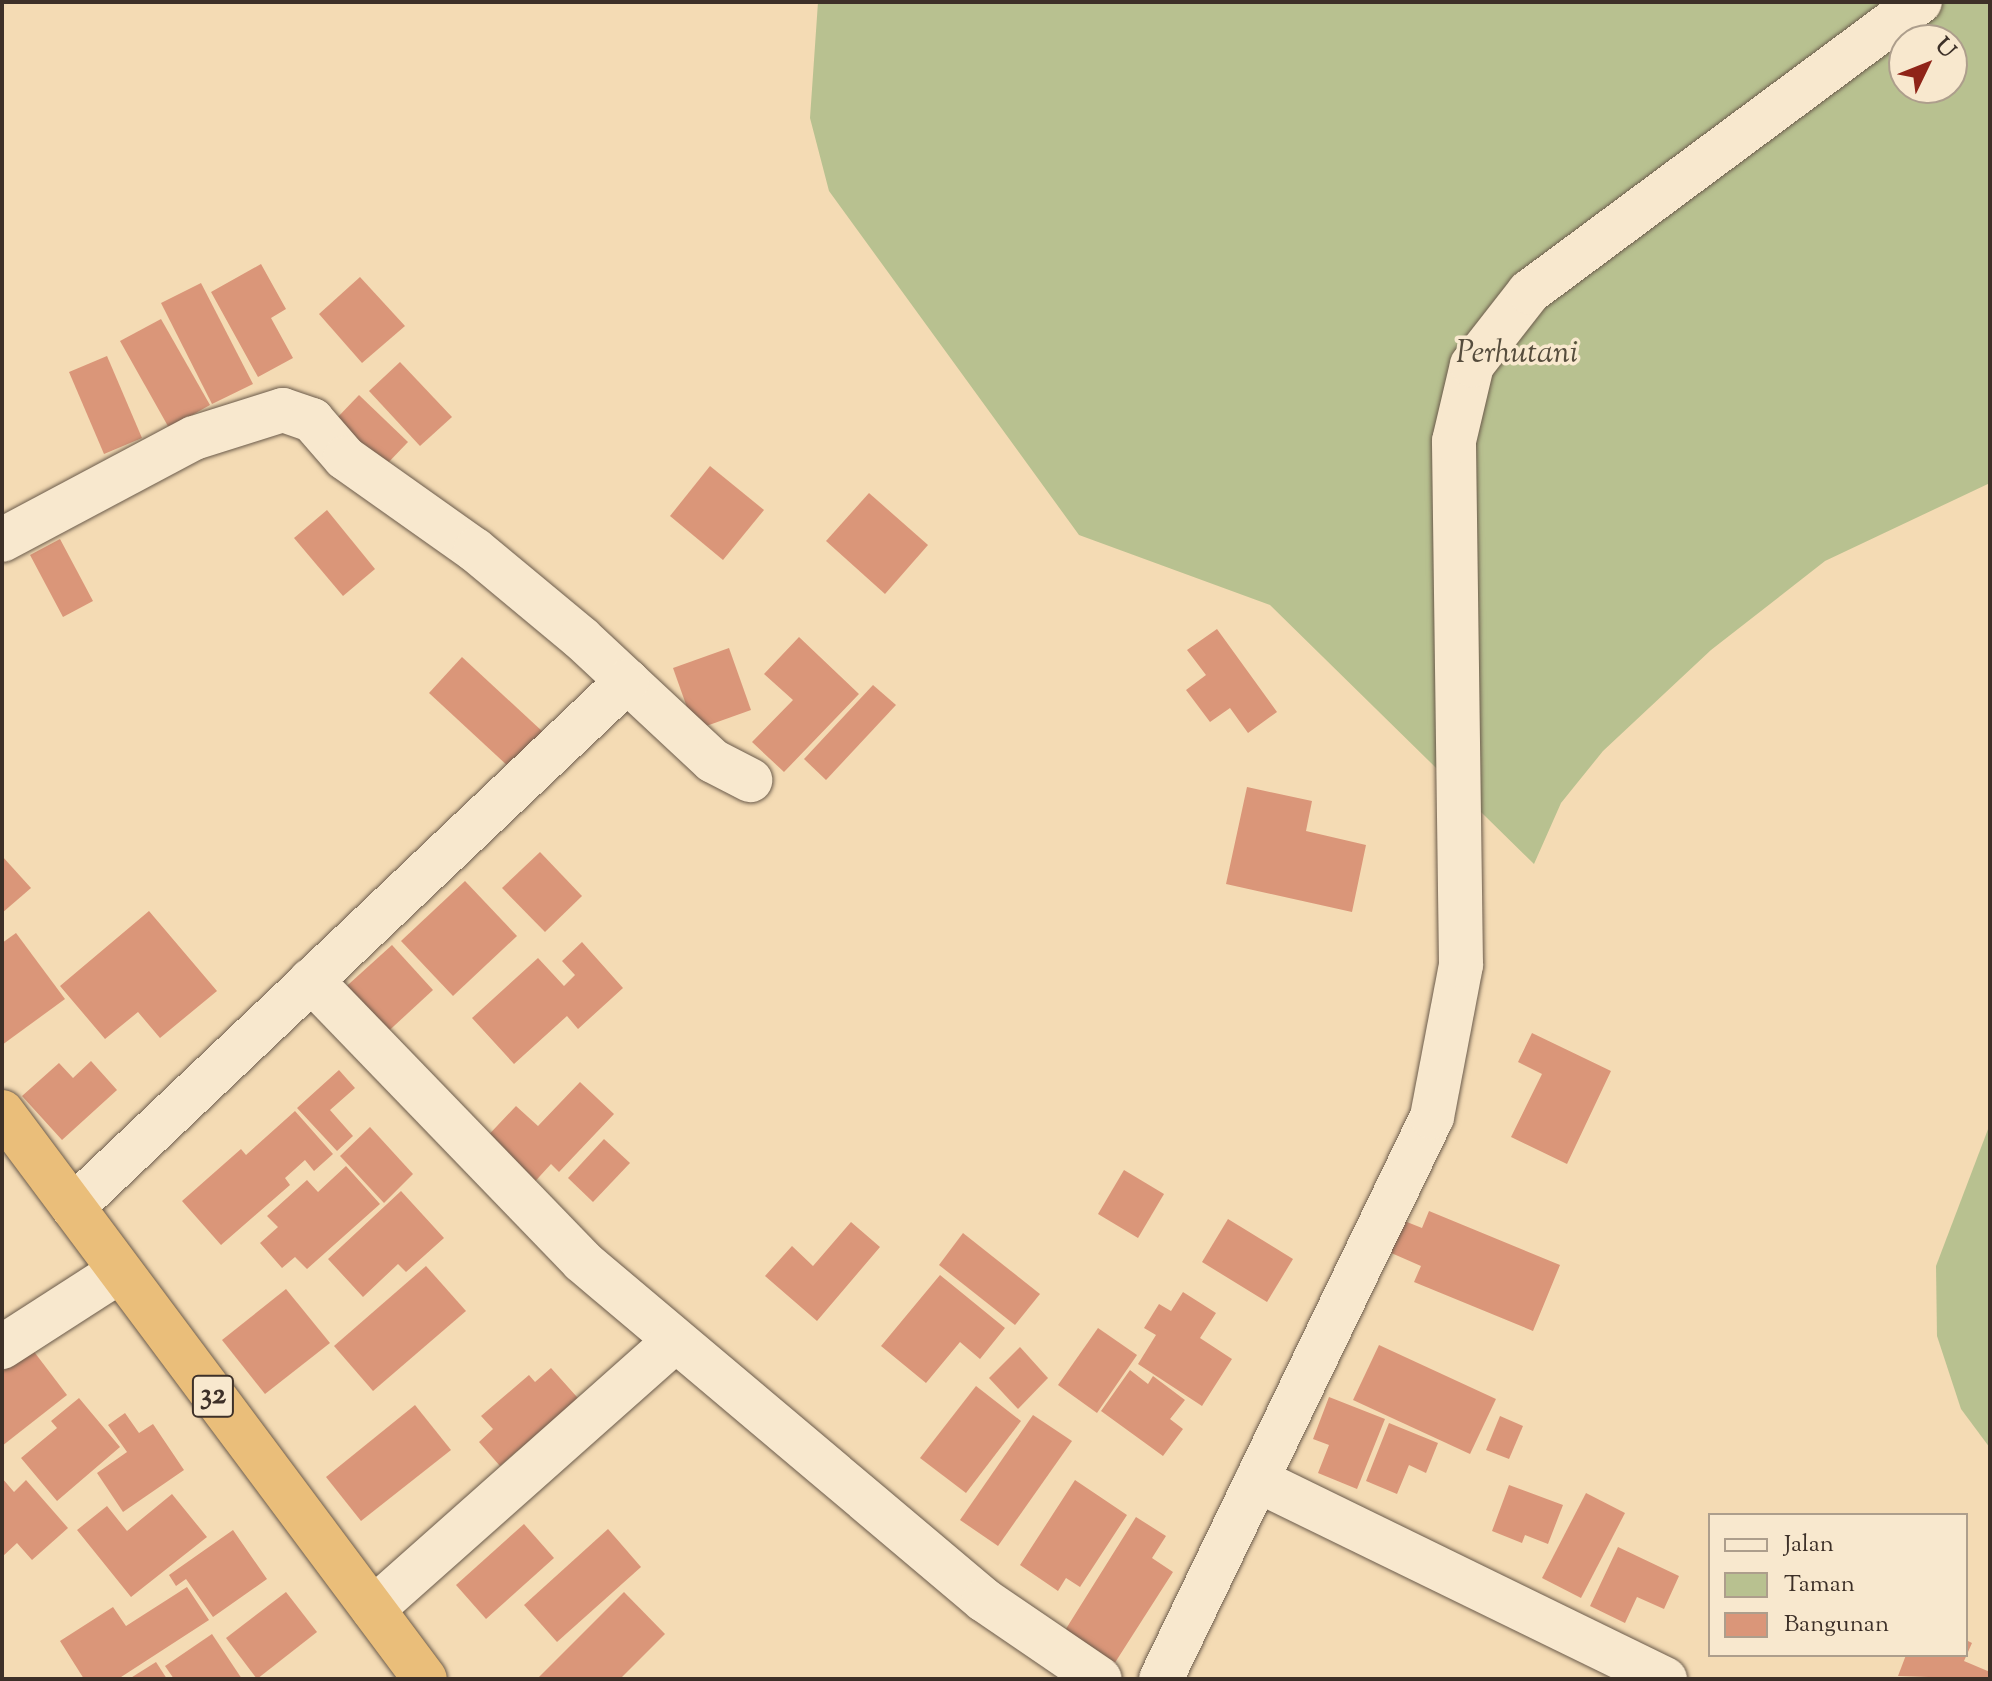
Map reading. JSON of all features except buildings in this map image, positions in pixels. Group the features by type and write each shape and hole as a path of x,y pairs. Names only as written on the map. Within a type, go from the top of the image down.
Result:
{"highway":[{"name":"32","path":"2,1112 425,1679"}],"street":[{"path":"1161,1679 1435,1101 1461,965 1454,441 1472,365 1529,292 1920,2"},
{"path":"2,540 194,438 283,410 312,420 345,458 475,550 627,681 713,761 750,780"},
{"path":"73,1207 627,681"},
{"path":"311,980 582,1261 984,1600 1100,1679"},
{"path":"2,1347 120,1271"},
{"path":"373,1609 675,1341"},
{"path":"1257,1480 1665,1679"}],"green space":[{"name":"Perhutani","path":"818,2 1990,2 1990,483 1825,561 1711,650 1603,751 1561,803 1534,864 1270,605 1079,535 829,191 810,118"},
{"path":"1990,1124 1990,1448 1961,1409 1937,1336 1936,1266"}]}
